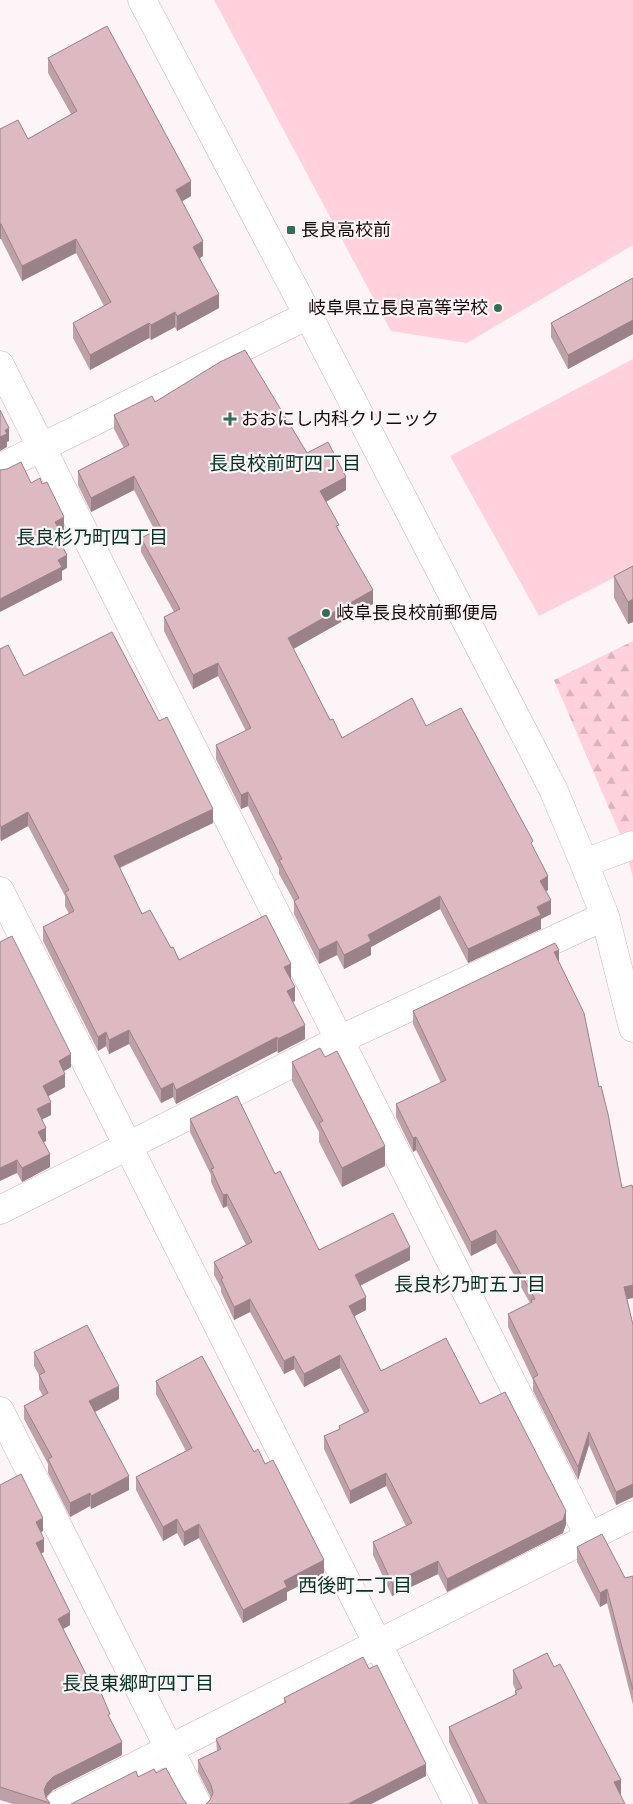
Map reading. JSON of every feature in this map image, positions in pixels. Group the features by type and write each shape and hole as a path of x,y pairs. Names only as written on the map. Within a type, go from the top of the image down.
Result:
{"street":[{"path":"142,0 308,314 553,789 604,916 633,1028"},
{"path":"0,468 308,314"},
{"path":"0,365 589,1536"},
{"path":"584,863 633,845"},
{"path":"0,891 458,1804"},
{"path":"0,1210 339,1040 604,916"},
{"path":"0,1411 197,1804"},
{"path":"60,1804 633,1515"}],"green space":[{"name":"岐阜県立長良高等学校","path":"214,0 633,0 633,245 467,343 391,331"},
{"path":"633,359 633,568 539,616 450,456"},
{"path":"633,641 633,877 623,841 554,680"}],"building":[{"path":"107,26 191,181 176,190 203,241 193,247 219,294 177,316 175,312 151,325 149,323 90,355 73,323 111,302 76,239 22,266 0,224 0,129 18,120 28,139 77,111 48,58"},
{"path":"633,278 633,320 568,355 551,323"},
{"path":"245,350 307,453 328,442 346,477 320,491 339,525 336,526 373,590 288,638 330,720 333,719 342,738 412,698 426,726 461,708 533,841 531,843 548,876 540,881 551,900 537,907 541,915 468,949 440,896 368,935 371,941 344,955 337,941 319,950 294,901 299,898 279,860 282,859 248,792 241,795 216,745 251,728 218,663 193,675 164,617 180,609 141,538 161,528 134,476 91,498 78,471 129,445 114,415 152,396 155,402 220,362"},
{"path":"0,410 9,428 5,430 7,434 0,437"},
{"path":"21,462 31,483 40,478 42,484 47,482 64,517 55,522 64,539 60,542 67,555 58,560 62,567 0,599 0,470 7,469"},
{"path":"633,566 633,599 628,602 614,576"},
{"path":"112,632 159,721 167,717 213,809 114,856 142,914 150,910 179,960 266,915 291,964 284,967 295,987 287,991 305,1025 278,1039 277,1037 176,1090 173,1083 161,1089 129,1030 109,1040 106,1032 98,1037 43,927 74,911 65,892 69,890 28,812 1,827 0,825 0,649 8,645 24,676"},
{"path":"12,936 71,1054 59,1061 65,1074 43,1086 51,1102 37,1109 46,1128 38,1132 50,1154 22,1168 17,1160 0,1168 0,942"},
{"path":"555,943 559,950 554,952 584,1013 599,1087 601,1086 608,1114 622,1188 632,1185 633,1189 633,1285 624,1287 633,1325 633,1484 616,1492 589,1432 578,1467 533,1378 538,1375 508,1314 535,1299 496,1230 471,1242 416,1137 413,1138 396,1104 446,1080 413,1011"},
{"path":"320,1048 325,1057 337,1051 385,1146 342,1168 319,1123 323,1121 292,1062"},
{"path":"237,1096 275,1174 280,1171 319,1250 393,1213 410,1247 355,1275 366,1297 349,1306 381,1371 446,1338 480,1404 505,1392 566,1511 563,1520 447,1579 438,1561 392,1583 373,1542 412,1523 386,1473 350,1491 324,1436 340,1429 339,1426 369,1411 340,1355 304,1374 294,1356 284,1361 250,1299 234,1307 221,1279 223,1278 214,1262 252,1242 227,1194 223,1195 211,1169 214,1168 190,1119"},
{"path":"87,1325 119,1386 89,1401 129,1476 91,1496 90,1493 70,1503 48,1459 52,1457 24,1406 48,1393 39,1375 45,1372 34,1352"},
{"path":"202,1356 254,1452 258,1449 265,1464 273,1460 324,1560 284,1581 287,1587 243,1610 199,1524 184,1532 177,1519 163,1527 136,1477 192,1448 156,1381"},
{"path":"21,1474 43,1518 36,1522 44,1539 36,1543 70,1612 58,1619 94,1690 99,1688 110,1714 108,1715 122,1742 53,1777 47,1783 44,1790 46,1798 50,1803 0,1787 0,1485"},
{"path":"602,1534 625,1578 633,1576 633,1690 607,1589 600,1593 577,1547"},
{"path":"547,1653 554,1667 560,1664 621,1780 614,1782 625,1804 487,1804 449,1727 517,1694 515,1691 522,1688 513,1670"},
{"path":"363,1657 369,1669 377,1665 426,1764 348,1804 206,1804 213,1793 198,1760 221,1749 216,1739 286,1702 284,1698"},
{"path":"166,1768 187,1804 71,1804 136,1771 138,1777 154,1769 156,1773"}],"place":[{"name":"長良高校前","path":"291,230"},
{"name":"岐阜県立長良高等学校","path":"498,308"},
{"name":"おおにし内科クリニック","path":"230,419"},
{"name":"岐阜長良校前郵便局","path":"326,613"}],"district":[{"name":"長良校前町四丁目","path":"285,463"},
{"name":"長良杉乃町四丁目","path":"92,537"},
{"name":"長良杉乃町五丁目","path":"470,1284"},
{"name":"西後町二丁目","path":"355,1585"},
{"name":"長良東郷町四丁目","path":"138,1683"}]}
